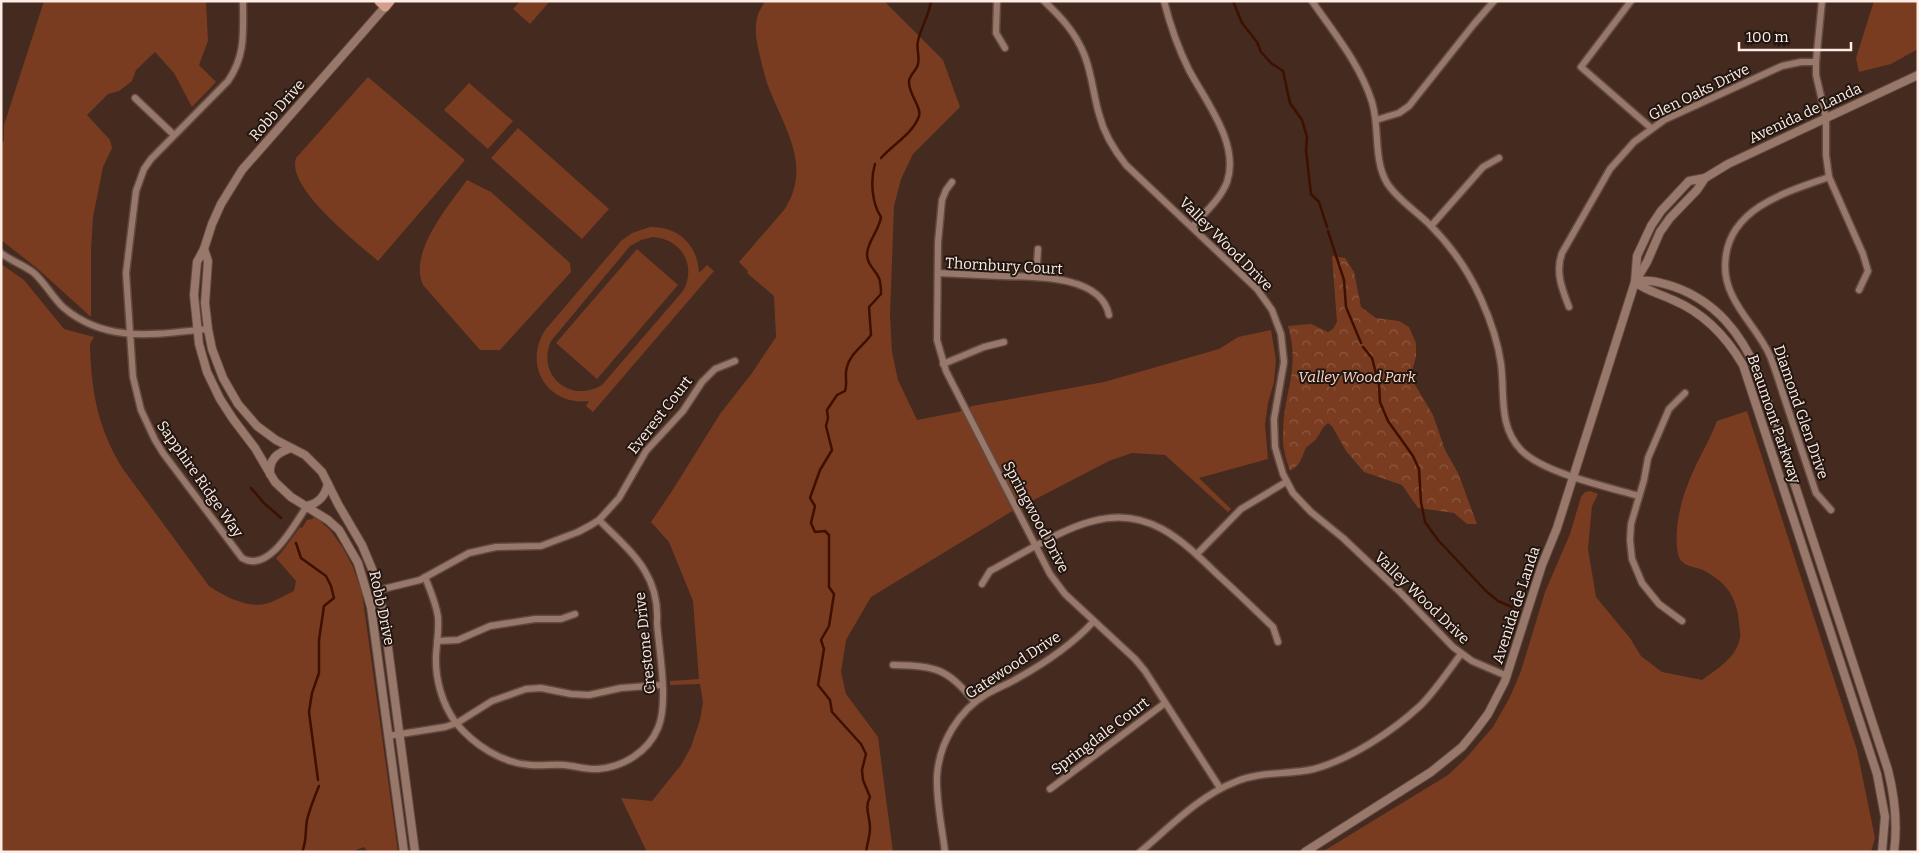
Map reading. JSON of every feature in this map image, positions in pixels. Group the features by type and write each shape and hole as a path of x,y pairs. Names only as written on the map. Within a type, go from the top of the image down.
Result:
{"street":[{"name":"Sapphire Ridge Way","path":"243,1 242,50 234,71 228,81 144,169 136,191 126,274 136,394 147,425 163,453 242,558 257,561 267,557 278,547 308,506"},
{"path":"997,1 996,33 1005,48"},
{"name":"Valley Wood Drive","path":"1044,1 1061,17 1078,41 1089,69 1104,129 1117,154 1126,165 1265,298 1281,334 1284,362 1274,433 1278,461 1286,482 1302,503 1342,538 1461,654 1507,676"},
{"path":"1164,1 1179,48 1223,132 1229,152 1229,172 1223,190 1217,200 1192,227"},
{"path":"1312,1 1359,71 1369,95 1376,120 1378,156 1383,176 1394,192 1432,226 1462,264 1473,283 1488,319 1501,366 1505,421 1513,440 1520,449 1536,462 1573,476 1640,496"},
{"path":"1376,120 1399,113 1409,106 1494,1"},
{"path":"1631,1 1581,67 1651,128"},
{"path":"1822,1 1816,62 1817,81 1826,118 1826,155 1829,177 1863,254 1868,271 1859,290"},
{"name":"Robb Drive","path":"385,3 242,170 218,209 204,250 198,258 194,295 196,330 207,372 232,419 254,448 270,475 286,493 308,506 339,530 352,551 362,573 371,607 404,852"},
{"name":"Glen Oaks Drive","path":"1569,307 1559,277 1558,269 1562,253 1610,169 1634,142 1664,120 1782,66 1801,62 1816,62"},
{"name":"Avenida de Landa","path":"1635,282 1636,256 1651,226 1661,211 1689,181 1705,178 1728,164 1918,75"},
{"path":"135,98 174,136"},
{"path":"1432,226 1483,166 1499,158"},
{"name":"Diamond Glen Drive","path":"1829,177 1796,188 1750,213 1741,221 1732,236 1726,252 1725,262 1727,279 1732,295 1756,329 1771,358 1816,493 1831,510"},
{"name":"Avenida de Landa","path":"1305,852 1447,760 1480,725 1498,697 1507,676 1542,565 1557,528 1635,282 1647,262 1660,232 1681,205 1697,190 1705,178"},
{"path":"938,273 940,210 946,190 952,182"},
{"path":"1036,277 1038,249"},
{"name":"Robb Drive","path":"204,250 208,261 205,303 208,328 218,366 238,404 248,416 263,431 305,455 322,473 362,545 380,590 415,852"},
{"path":"1,254 34,274 57,301 74,314 110,332 130,334 208,328"},
{"name":"Thornbury Court","path":"936,331 938,273 1050,277 1071,282 1090,290 1103,299 1109,314"},
{"name":"Beaumont Parkway","path":"1635,282 1646,279 1655,280 1678,288 1709,304 1732,327 1753,361 1888,770 1896,813 1894,852"},
{"name":"Beaumont Parkway","path":"1635,282 1648,291 1672,299 1698,313 1734,349 1742,366 1876,774 1885,817 1882,852"},
{"name":"Springwood Drive","path":"936,331 943,364 1036,547 1057,584 1135,659 1150,677 1220,788"},
{"path":"943,364 984,347 1004,342"},
{"name":"Everest Court","path":"380,590 425,578 469,553 496,547 533,547 546,544 578,532 599,520 619,498 646,451 683,412 702,382 715,369 735,361"},
{"path":"1682,621 1652,596 1642,583 1630,551 1631,532 1648,458 1668,409 1685,393"},
{"path":"270,475 271,462 274,457 282,451 291,448"},
{"path":"1197,554 1241,509 1286,482"},
{"path":"308,506 315,504 321,498 328,484"},
{"path":"982,584 990,571 1079,525 1093,520 1120,518 1146,522 1158,526 1182,540 1274,627 1278,642"},
{"name":"Crestone Drive","path":"425,578 438,615 436,663 438,684 448,710 457,723 480,745 492,753 516,763 564,765 593,769 619,764 638,754 654,736 663,713 658,611 651,582 640,562 599,520"},
{"path":"437,641 458,640 490,626 535,620 561,619 575,614"},
{"name":"Gatewood Drive","path":"945,852 938,791 939,761 949,734 956,722 975,702 986,694 1018,678 1078,638 1094,621"},
{"path":"1140,852 1207,796 1220,788 1251,777 1314,768 1364,746 1394,727 1421,705 1461,654"},
{"path":"893,665 922,666 942,671 960,684 975,702"},
{"path":"388,736 445,727 457,723 492,702 526,689 541,688 571,694 589,694 621,688 662,685"},
{"name":"Springdale Court","path":"1050,789 1165,703"}],"green space":[{"path":"44,1 206,1 208,41 199,65 216,82 192,107 174,73 155,52 136,70 132,81 119,91 108,94 87,115 110,140 112,148 103,167 93,217 91,317 38,269 1,240 1,144 4,140 4,125"},
{"path":"520,1 550,1 530,24 513,9"},
{"path":"765,1 884,1 943,60 960,107 913,154 901,179 894,206 890,315 892,352 898,380 917,420 958,412 972,406 1104,382 1219,349 1238,337 1271,330 1276,360 1274,382 1268,403 1265,425 1268,459 1199,478 1231,509 1228,512 1165,455 1132,453 1109,461 1009,513 871,597 846,640 841,672 846,694 878,737 893,852 647,852 621,798 652,801 681,765 691,747 700,720 703,702 700,684 670,685 670,681 699,679 693,601 669,542 651,522 720,414 752,373 776,337 774,296 747,273 748,271 739,262 784,210 792,193 796,177 796,161 792,145 767,83 757,42 757,18"},
{"path":"1874,1 1918,1 1918,49 1891,64 1859,72 1856,58"},
{"path":"368,77 465,160 378,261 325,214 302,184 296,170 296,158"},
{"path":"469,83 513,121 488,149 444,110"},
{"path":"518,128 609,209 582,239 491,158"},
{"path":"467,180 491,192 570,263 571,272 500,350 480,350 423,285 420,272 421,259 433,230"},
{"path":"650,227 669,230 678,234 685,239 695,254 699,273 707,265 714,271 593,412 586,406 589,401 574,401 561,397 551,390 543,380 538,368 539,342 546,329 621,241 632,233","holes":["653,237 663,239 679,248 684,255 688,272 687,282 683,291 602,385 590,390 578,391 559,383 552,375 548,365 551,341 630,246 641,240"]},
{"path":"637,249 678,285 597,379 556,343"},
{"name":"Valley Wood Park","path":"1332,256 1345,258 1354,272 1361,307 1376,318 1399,321 1409,327 1416,343 1416,357 1412,371 1414,383 1433,415 1445,450 1458,473 1477,524 1467,524 1454,513 1418,508 1402,485 1364,472 1346,451 1332,426 1328,423 1318,437 1306,448 1299,463 1290,471 1283,438 1293,356 1288,326 1311,324 1328,332 1333,329 1337,322"},
{"path":"1,264 24,280 64,329 94,337 90,344 94,394 107,439 123,469 209,586 221,594 243,603 258,605 272,602 294,591 296,581 276,558 300,527 302,528 307,520 313,519 313,517 330,530 343,548 353,567 362,593 398,852 368,852 364,847 350,852 1,852"},
{"path":"1747,411 1857,750 1875,838 1871,852 1322,852 1448,775 1466,758 1493,727 1510,697 1521,671 1545,592 1570,534 1581,497 1585,492 1590,491 1598,494 1592,506 1588,549 1596,597 1630,638 1641,656 1662,672 1702,680 1730,657 1738,645 1740,636 1736,606 1730,592 1720,581 1701,569 1682,562 1678,554 1677,529 1686,490 1695,466 1717,421"}],"waterway":[{"path":"881,158 908,134 919,116 919,109 909,86 909,81 918,64 918,41 931,1"},
{"path":"1233,1 1242,23 1257,42 1261,52 1271,63 1283,71 1290,103 1302,120 1307,137 1306,150 1311,194 1319,202 1327,227"},
{"path":"866,852 870,834 867,808 870,797 863,780 862,770 866,754 861,744 832,712 830,700 818,685 824,649 821,640 829,626 834,594 829,587 829,535 825,531 815,532 811,523 815,506 810,498 820,470 832,450 826,426 827,410 837,395 845,391 846,370 849,362 871,335 869,307 881,294 879,278 867,258 869,244 881,217 873,192 875,164"},
{"path":"1328,231 1344,280 1346,307 1361,343"},
{"path":"1363,347 1372,358 1379,385 1380,402 1388,421 1413,456 1419,469 1421,502 1425,522 1438,540 1486,591 1498,601 1512,607"},
{"path":"251,488 281,518"},
{"path":"296,543 301,558 326,576 334,598 324,606 319,640 319,673 312,693 309,712 318,780"},
{"path":"302,852 307,820 319,786"}]}
